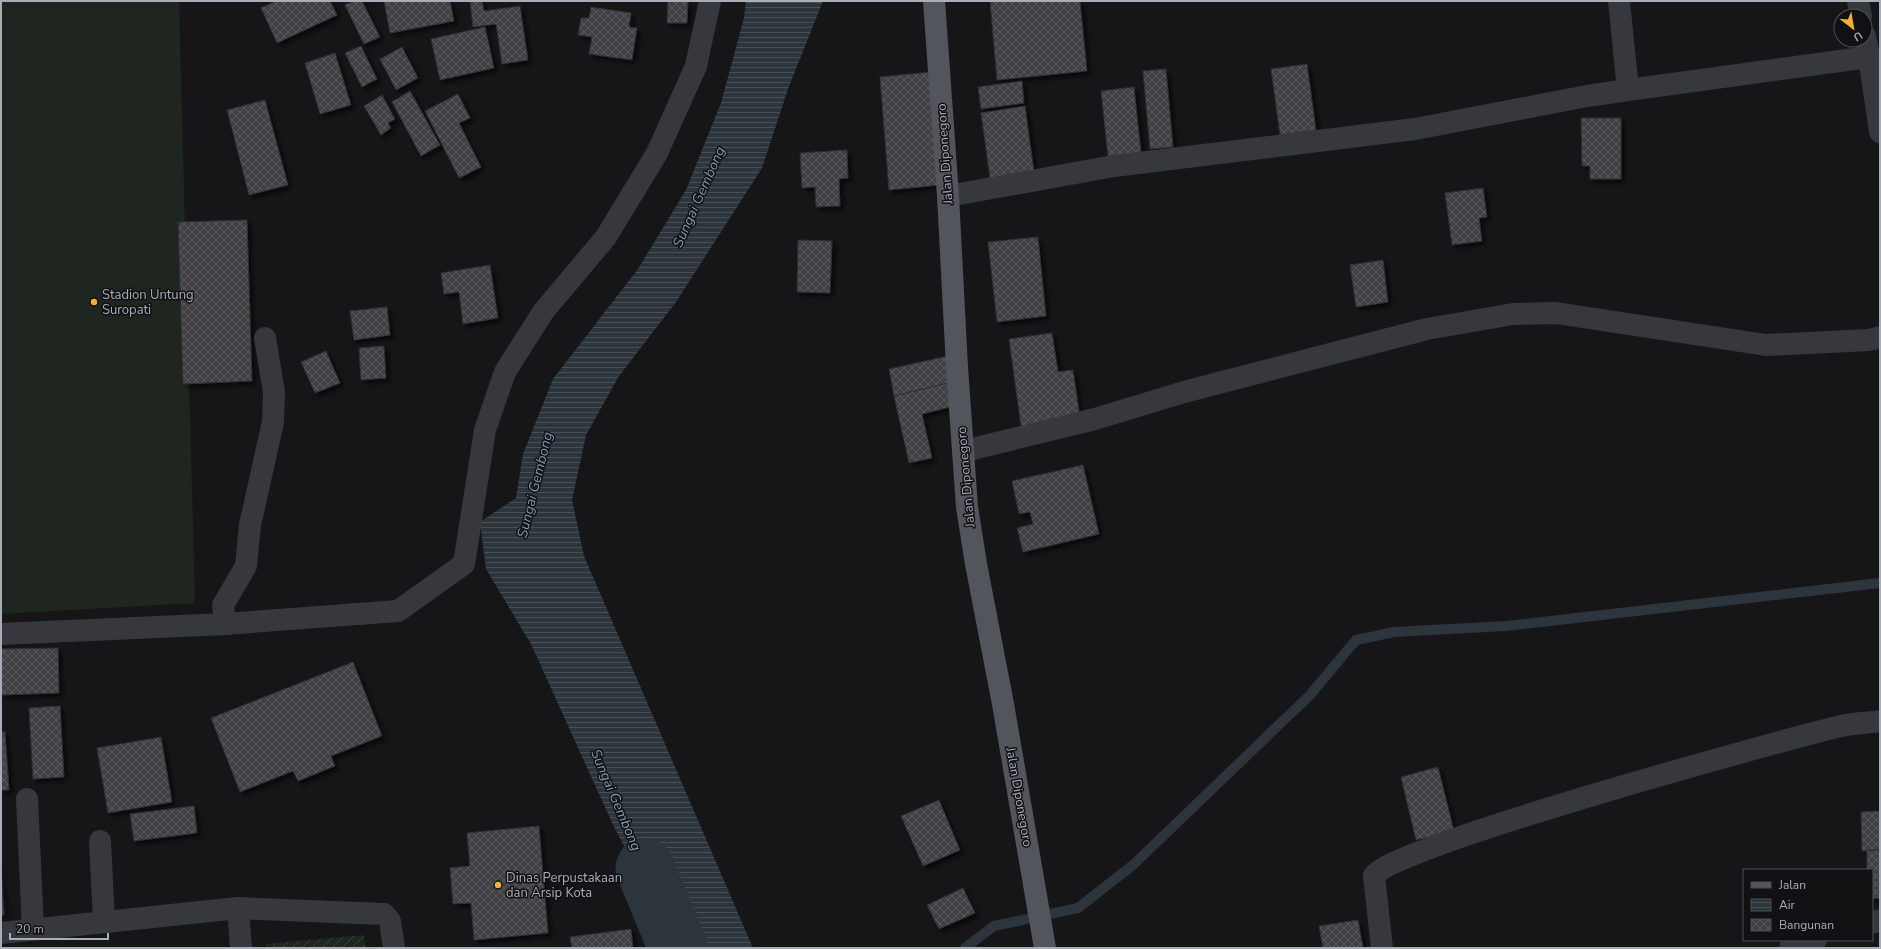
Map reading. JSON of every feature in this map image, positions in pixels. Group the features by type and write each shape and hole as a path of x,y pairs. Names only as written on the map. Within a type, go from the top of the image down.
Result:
{"main road":[{"name":"Jalan Diponegoro","path":"934,1 948,196 956,367 964,451 967,507 1045,948"}],"street":[{"path":"1,634 225,624 398,611 464,564 485,430 505,372 543,312 606,237 657,153 696,66 710,1"},
{"path":"1619,1 1628,90"},
{"path":"1867,48 1880,132"},
{"path":"948,196 1114,166 1415,128 1587,96 1869,57"},
{"path":"964,451 1095,419 1184,392 1412,333 1513,314 1556,313 1766,345 1869,340 1880,337"},
{"path":"225,624 222,605 246,566 250,525 273,422 274,392 265,338"},
{"path":"1382,948 1374,876 1380,869 1410,855 1552,807 1733,754 1843,726 1880,721"},
{"path":"27,799 34,929"},
{"path":"100,841 104,922"},
{"path":"1,933 238,908 384,914 390,921 394,948"},
{"path":"238,908 241,948"},
{"path":"1790,948 1813,941"}],"shaded area":[{"name":"Stadion Untung Suropati","path":"1,1 179,1 195,603 1,614"},
{"path":"364,935 365,948 266,948 266,944"}],"water":[{"path":"746,1 823,1 788,89 762,168 676,302 619,376 586,435 572,500 584,556 753,948 679,948 614,827 531,644 486,569 480,522 516,498 523,454 553,379 638,269 686,190 721,103 744,18"}],"building":[{"path":"276,1 330,1 337,15 277,43 261,8"},
{"path":"354,1 362,1 380,37 364,44 345,5"},
{"path":"384,1 450,1 454,21 390,33"},
{"path":"470,1 482,1 484,11 520,6 528,60 502,64 496,24 473,27"},
{"path":"668,1 688,1 687,23 667,23"},
{"path":"990,1 1080,1 1087,71 997,80"},
{"path":"591,7 631,13 629,27 637,28 632,60 589,54 592,37 578,35 581,18 589,18"},
{"path":"485,27 494,68 440,80 431,39"},
{"path":"361,46 377,79 362,87 345,53"},
{"path":"402,47 418,78 396,90 380,59"},
{"path":"335,53 351,105 320,114 305,63"},
{"path":"1307,64 1316,130 1280,135 1271,69"},
{"path":"1166,69 1173,147 1150,149 1143,71"},
{"path":"931,72 940,185 889,190 880,77"},
{"path":"1022,81 1024,103 981,109 978,87"},
{"path":"1134,87 1141,153 1108,156 1101,91"},
{"path":"410,91 440,145 421,156 392,102"},
{"path":"458,94 470,118 459,123 481,167 459,178 425,111"},
{"path":"382,95 395,119 388,123 391,128 381,135 364,106"},
{"path":"265,100 288,185 249,195 227,110"},
{"path":"1025,106 1034,172 990,178 981,113"},
{"path":"1581,118 1621,118 1621,179 1590,179 1590,166 1582,166"},
{"path":"847,150 848,178 839,179 840,206 816,207 815,187 802,188 800,153"},
{"path":"1483,188 1487,217 1479,218 1482,241 1452,245 1445,193"},
{"path":"247,220 252,381 183,384 178,222"},
{"path":"1038,237 1046,316 997,322 988,242"},
{"path":"798,240 832,241 830,293 797,292"},
{"path":"1383,260 1388,302 1356,307 1350,265"},
{"path":"490,265 498,318 463,324 459,292 444,294 441,273"},
{"path":"387,307 390,335 354,340 350,311"},
{"path":"1052,333 1058,372 1073,370 1080,418 1021,426 1009,339"},
{"path":"384,346 386,378 361,380 359,348"},
{"path":"326,351 340,383 315,393 301,362"},
{"path":"948,356 952,382 894,396 889,369"},
{"path":"952,382 958,405 922,414 932,458 909,463 894,396"},
{"path":"1083,465 1099,534 1023,552 1017,528 1033,524 1030,512 1019,514 1012,481"},
{"path":"58,648 59,693 1,695 1,649"},
{"path":"353,662 382,736 331,756 335,766 298,781 293,771 240,792 211,718"},
{"path":"60,706 64,777 33,779 29,708"},
{"path":"1,732 5,732 9,790 1,790"},
{"path":"161,737 172,802 108,813 97,748"},
{"path":"1438,767 1454,831 1416,840 1401,777"},
{"path":"939,800 960,850 923,866 901,816"},
{"path":"194,806 197,833 134,841 130,814"},
{"path":"1880,811 1880,850 1862,851 1861,812"},
{"name":"Dinas Perpustakaan dan Arsip Kota","path":"539,826 548,933 474,940 471,903 453,904 450,868 470,866 467,833"},
{"path":"1867,850 1880,850 1880,898 1873,899 1873,869 1867,869"},
{"path":"1,867 4,915 1,915"},
{"path":"963,888 975,913 939,929 927,905"},
{"path":"1358,920 1363,948 1323,948 1319,926"},
{"path":"631,929 633,948 572,948 570,937"}],"waterway":[{"path":"965,948 994,926 1078,908 1133,865 1310,695 1356,640 1394,632 1506,626 1880,583"},
{"name":"Sungai Gembong","path":"645,868 678,948"}],"place":[{"name":"Stadion Untung Suropati","path":"94,302"},
{"name":"Dinas Perpustakaan dan Arsip Kota","path":"498,885"}]}
